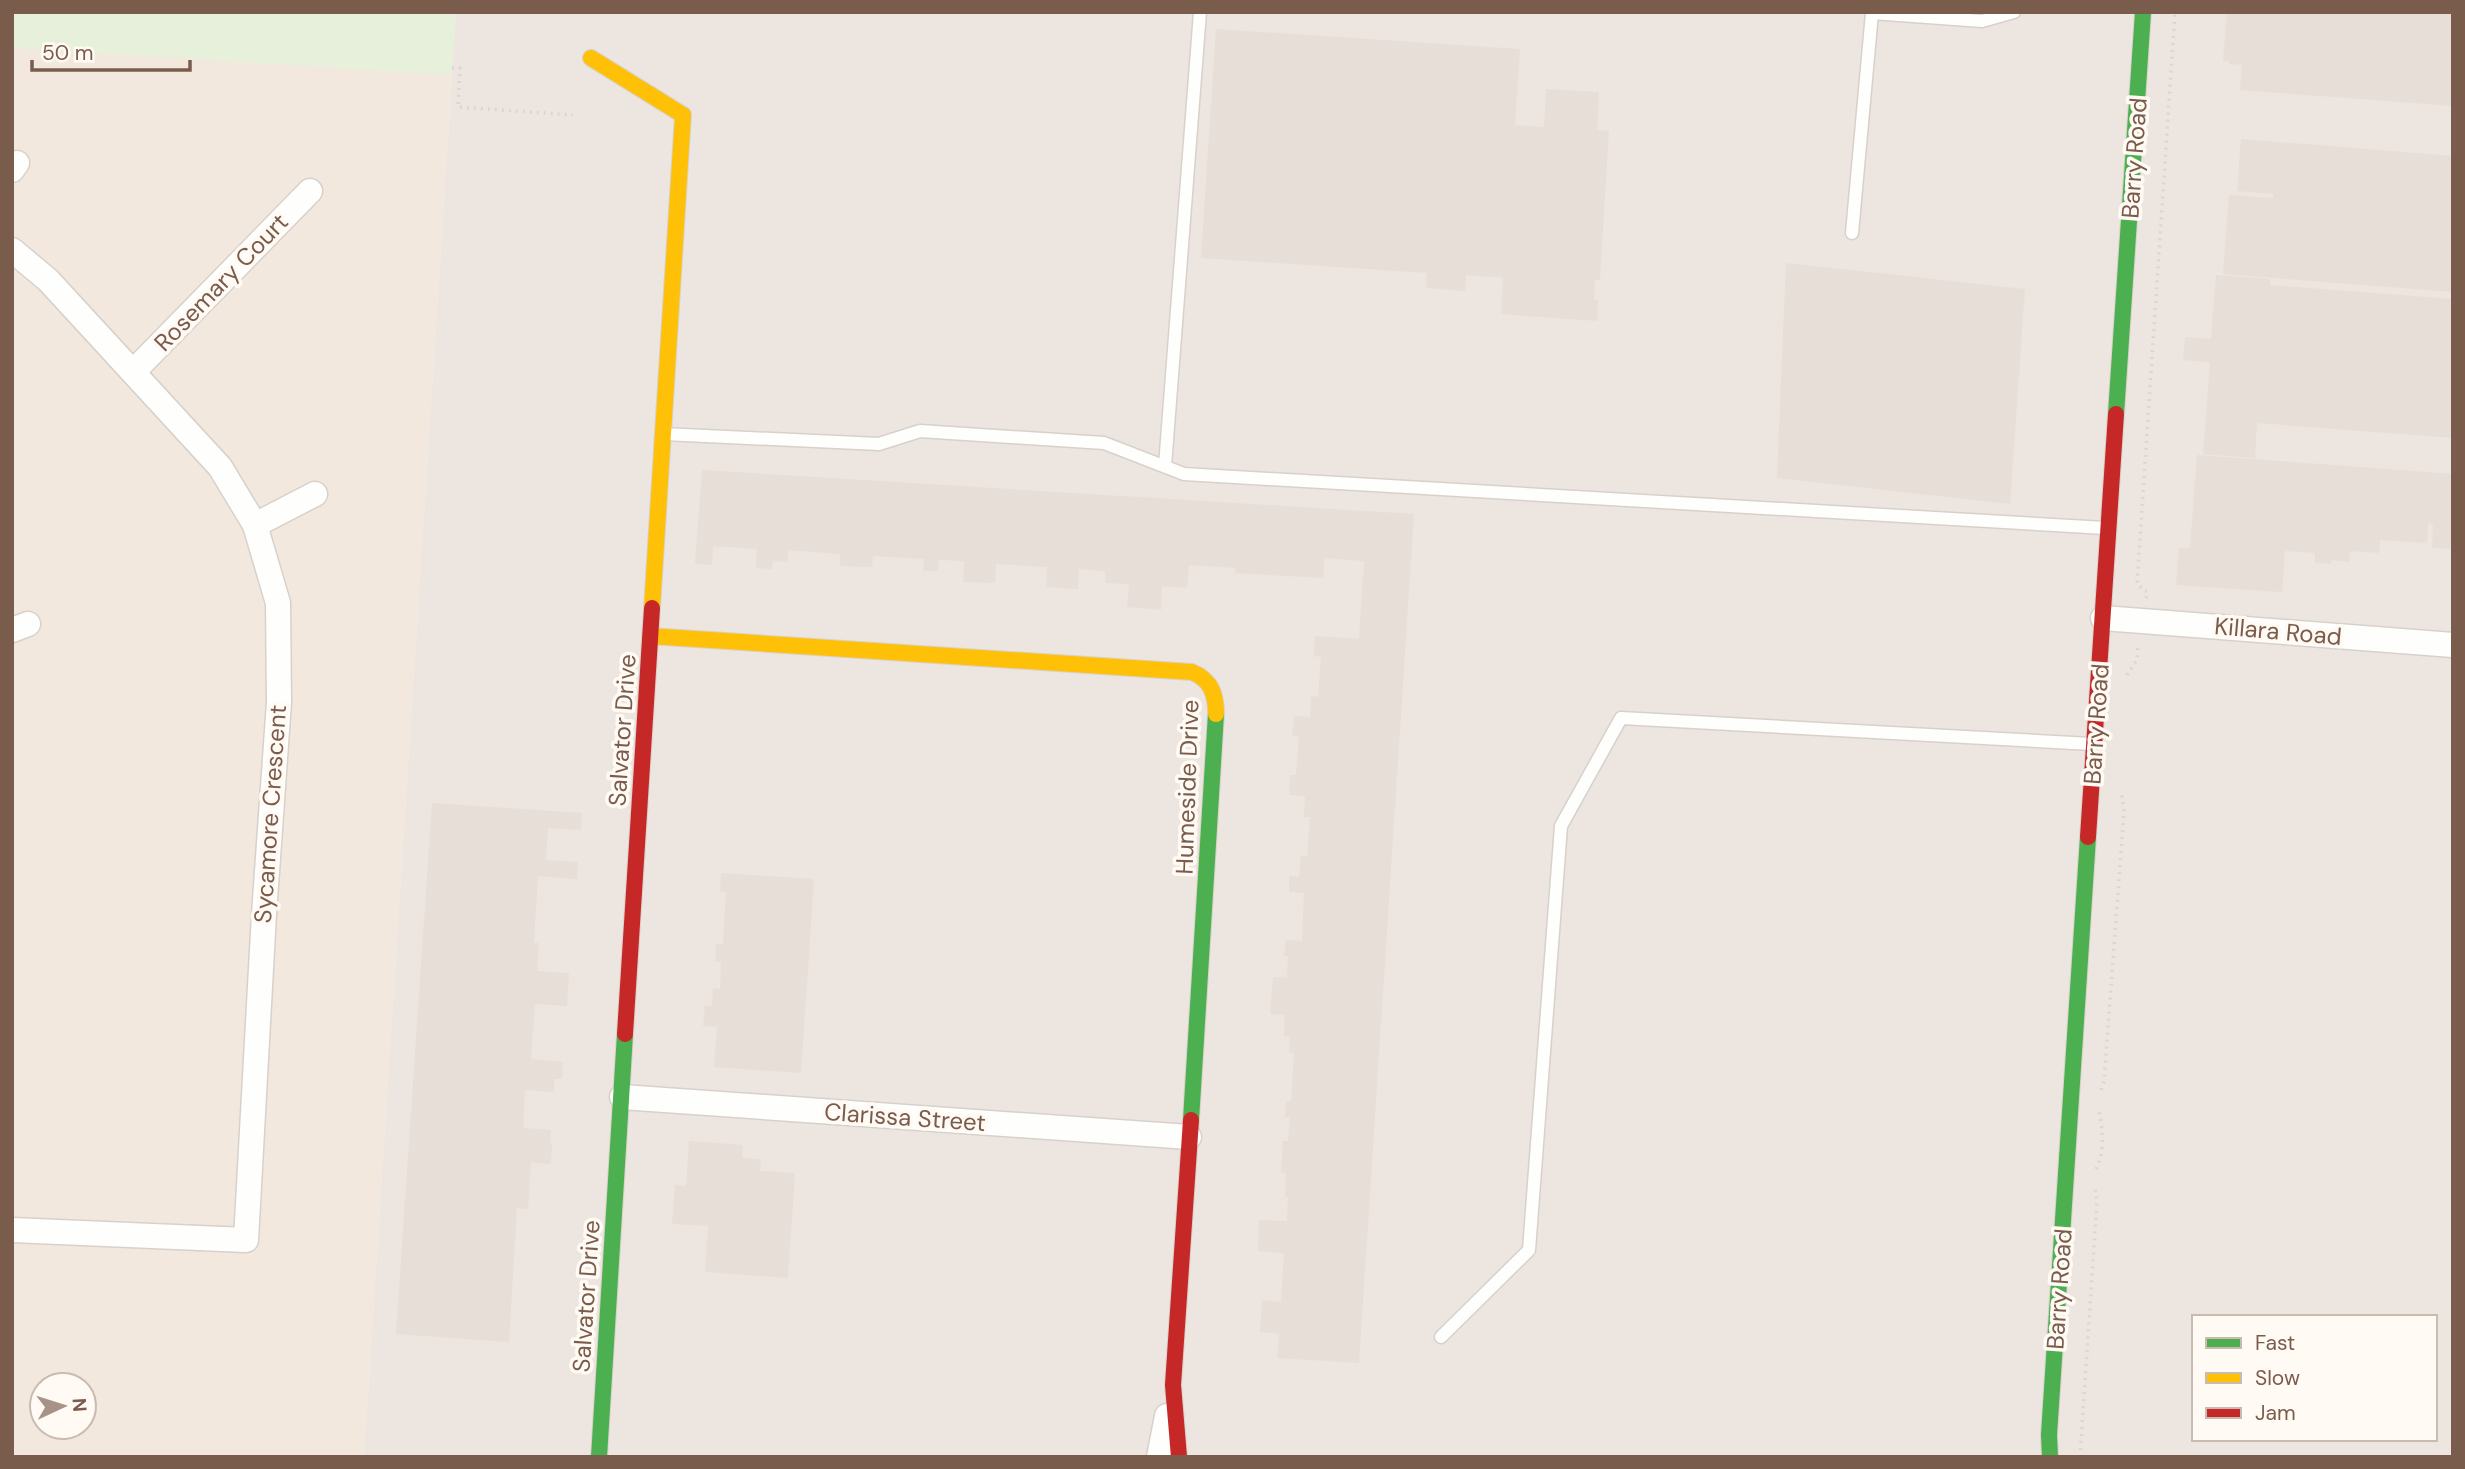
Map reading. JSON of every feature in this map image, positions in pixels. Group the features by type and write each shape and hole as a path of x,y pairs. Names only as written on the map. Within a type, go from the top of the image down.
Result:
{"street":[{"name":"Barry Road","path":"2047,1449 2109,528 2140,13"},
{"name":"Salvator Drive","path":"591,58 683,115 599,1457"},
{"name":"Rosemary Court","path":"133,372 310,191"},
{"name":"Sycamore Crescent","path":"12,250 48,280 220,467 256,525 278,603 279,702 246,1240 12,1230"},
{"path":"256,525 315,494"},
{"name":"Killara Road","path":"2103,618 2453,645"},
{"name":"Humeside Drive","path":"650,636 1192,672 1202,674 1209,681 1217,707 1216,740 1173,1385 1179,1457"},
{"name":"Clarissa Street","path":"622,1097 1189,1137"},
{"path":"1159,1457 1173,1385"}],"lane":[{"path":"1165,466 1200,12"},
{"path":"1852,233 1872,13 1982,21 2014,12"},
{"path":"663,434 879,444 920,431 1104,443 1184,474 2109,528"},
{"path":"1441,1337 1530,1250 1561,826 1621,718 2095,744"}],"path":[{"path":"2126,678 2137,660 2140,620 2148,593 2137,584 2175,12"},
{"path":"452,68 460,68 458,107 573,115"},
{"path":"2099,1098 2104,1081 2124,812 2122,797 2116,787"},
{"path":"2094,1173 2100,1160 2103,1130 2098,1106"},
{"path":"2080,1457 2097,1201 2094,1182"}],"shaded area":[{"path":"12,12 456,12 364,1457 12,1457"},
{"path":"456,12 2453,12 2453,1457 364,1457"}],"green space":[{"path":"12,12 456,12 452,75 12,48"}],"building":[{"path":"2227,12 2453,12 2453,106 2240,90 2242,65 2223,61"},
{"path":"1216,29 1520,49 1515,125 1544,127 1546,89 1599,92 1597,130 1609,131 1600,280 1595,280 1597,321 1501,314 1503,278 1466,275 1465,291 1426,288 1427,273 1201,258"},
{"path":"2241,139 2453,156 2453,292 2223,274 2229,195 2273,198 2273,194 2237,191"},
{"path":"1786,263 2025,289 2010,504 1777,478"},
{"path":"2216,275 2270,279 2270,285 2453,299 2453,438 2257,423 2255,458 2203,454 2210,362 2183,360 2185,337 2211,339"},
{"path":"2197,455 2453,474 2453,549 2432,548 2433,524 2428,523 2427,543 2380,540 2379,553 2350,551 2349,562 2332,560 2331,564 2315,563 2315,553 2285,551 2282,592 2176,585 2179,548 2190,548"},
{"path":"702,470 1414,514 1359,1363 1277,1358 1279,1334 1260,1332 1262,1300 1281,1302 1284,1253 1258,1251 1259,1220 1287,1221 1286,1173 1281,1173 1283,1141 1288,1141 1290,1117 1285,1117 1286,1101 1291,1101 1294,1053 1289,1053 1290,1037 1284,1036 1285,1015 1270,1014 1273,977 1287,978 1288,956 1284,956 1286,940 1302,941 1304,893 1289,892 1289,876 1299,877 1301,856 1307,857 1310,817 1304,817 1305,796 1289,795 1290,775 1296,775 1299,736 1292,736 1294,716 1310,717 1311,696 1318,697 1321,657 1314,656 1315,636 1359,639 1364,561 1324,558 1323,578 1235,573 1236,568 1189,565 1187,588 1162,586 1161,610 1127,607 1129,584 1105,583 1105,571 1079,569 1078,589 1046,587 1047,567 996,564 995,583 963,582 964,561 939,560 938,571 923,571 924,559 873,556 872,567 840,566 840,554 788,550 788,562 773,561 772,569 756,568 757,549 713,546 712,565 695,564"},
{"path":"432,803 582,813 581,830 548,828 546,860 578,862 577,879 538,876 534,943 539,943 537,971 569,973 567,1006 535,1004 531,1059 563,1062 562,1079 554,1079 554,1092 525,1090 523,1128 551,1130 551,1164 531,1162 528,1209 517,1208 509,1342 396,1334"},
{"path":"721,873 814,879 801,1073 714,1067 717,1027 703,1026 705,1006 712,1006 713,988 720,989 721,962 715,962 716,944 723,944 726,892 720,892"},
{"path":"689,1141 743,1145 742,1158 761,1159 760,1171 795,1173 788,1278 705,1272 708,1226 672,1224 675,1185 686,1186"}],"traffic: fast":[{"path":"2116,414 2143,12"},
{"path":"1191,1120 1216,714"},
{"path":"2050,1457 2049,1435 2088,837"},
{"path":"599,1457 625,1034"}],"traffic: slow":[{"path":"591,58 683,115 652,608"},
{"path":"650,636 1192,672 1204,679 1211,688 1216,714"}],"traffic: jam":[{"path":"2088,837 2116,414"},
{"path":"625,1034 652,608"},
{"path":"1179,1457 1173,1385 1191,1120"}]}
